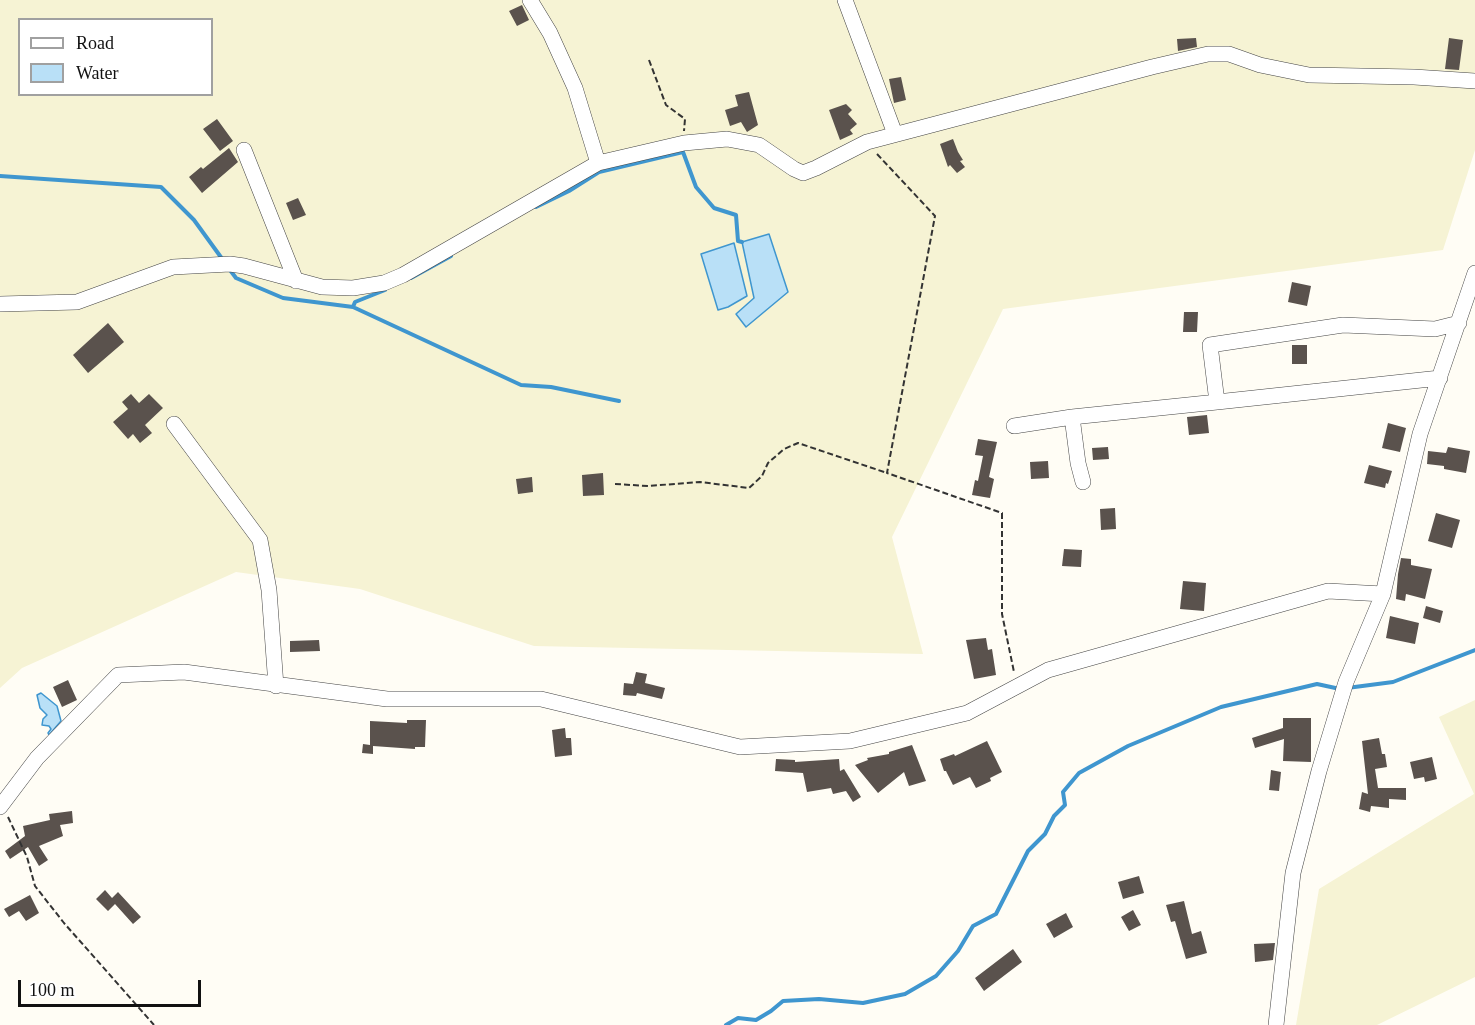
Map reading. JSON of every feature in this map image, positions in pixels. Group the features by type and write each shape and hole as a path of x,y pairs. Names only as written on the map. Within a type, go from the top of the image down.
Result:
{"street":[{"path":"530,0 549,33 575,88 598,163"},
{"path":"845,0 895,134"},
{"path":"0,304 77,302 173,267 237,265 322,287 353,288 384,283 403,275 598,163 684,143 727,139 759,145 794,169 803,172 816,168 867,142 1208,54 1229,54 1260,65 1310,75 1475,81"},
{"path":"244,150 296,281"},
{"path":"1276,1025 1293,873 1319,771 1344,689 1383,594 1420,434 1459,323 1472,294 1475,273"},
{"path":"1217,402 1210,345 1343,325 1435,329 1459,323"},
{"path":"1014,426 1072,417 1440,378"},
{"path":"1072,417 1083,482"},
{"path":"174,424 260,540 269,590 276,686"},
{"path":"1,805 37,758 118,675 184,672 387,699 542,699 740,747 850,741 967,713 1048,670 1328,591 1383,594"}],"path":[{"path":"649,60 666,105 685,119 684,143"},
{"path":"867,142 935,216 887,473"},
{"path":"615,484 648,486 700,482 749,488 762,476 768,463 784,449 798,443 1002,513 1002,614 1017,686"},
{"path":"1,805 27,857 35,886 64,923 154,1025"}],"shaded area":[{"path":"0,0 1475,0 1475,150 1443,250 1003,309 892,537 923,654 534,646 360,589 236,572 22,668 0,688"},
{"path":"1475,700 1475,977 1377,1025 1296,1025 1319,889 1474,794 1439,717"}],"water":[{"path":"769,234 788,292 746,327 736,314 754,298 742,242"},
{"path":"734,243 747,296 718,310 701,254"},
{"path":"41,693 57,706 61,721 49,735 51,729 49,726 42,725 47,715 40,708 37,695"}],"building":[{"path":"522,5 529,20 517,26 509,11"},
{"path":"1196,38 1197,47 1178,51 1177,39"},
{"path":"1449,38 1463,40 1459,70 1445,69"},
{"path":"901,77 906,100 894,103 889,79"},
{"path":"749,92 758,125 747,132 741,122 730,126 725,110 738,106 735,95"},
{"path":"846,104 852,110 848,114 857,124 850,130 853,134 840,140 829,110"},
{"path":"217,119 233,141 220,151 203,129"},
{"path":"953,139 963,160 960,161 965,167 957,173 950,165 948,167 940,144"},
{"path":"229,148 238,162 202,193 189,177"},
{"path":"298,198 306,215 293,220 286,203"},
{"path":"1292,282 1311,286 1307,306 1288,302"},
{"path":"1184,312 1198,312 1197,332 1183,332"},
{"path":"108,323 124,342 88,373 73,355"},
{"path":"1292,345 1307,345 1307,364 1292,364"},
{"path":"131,394 139,403 149,394 163,408 145,425 152,433 140,443 133,434 128,439 113,422 128,409 122,402"},
{"path":"1207,415 1209,433 1189,435 1187,417"},
{"path":"1388,423 1406,428 1400,452 1382,448"},
{"path":"978,439 997,442 989,477 994,479 990,498 972,495 975,480 978,481 983,456 975,455"},
{"path":"1108,447 1109,459 1093,460 1092,448"},
{"path":"1448,447 1470,451 1466,473 1444,469 1444,466 1427,464 1428,451 1446,453"},
{"path":"1048,461 1049,478 1031,479 1030,462"},
{"path":"1369,465 1392,471 1385,488 1364,483"},
{"path":"603,473 604,495 583,496 582,475"},
{"path":"532,477 533,492 518,494 516,479"},
{"path":"1115,508 1116,529 1101,530 1100,509"},
{"path":"1436,513 1460,520 1452,548 1428,541"},
{"path":"1064,549 1082,550 1081,567 1062,566"},
{"path":"1401,558 1411,559 1411,565 1432,569 1425,599 1406,594 1405,601 1396,599"},
{"path":"1183,581 1206,583 1204,611 1180,609"},
{"path":"1426,606 1443,611 1440,623 1423,618"},
{"path":"1390,616 1419,623 1415,644 1386,638"},
{"path":"986,638 988,650 992,649 996,675 974,679 966,640"},
{"path":"319,640 320,651 290,652 290,641"},
{"path":"636,672 647,674 645,683 665,688 662,699 637,693 636,696 623,695 624,683 633,684"},
{"path":"68,680 77,700 62,707 53,687"},
{"path":"1283,718 1311,718 1311,762 1283,761 1284,739 1255,748 1252,738 1283,728"},
{"path":"407,720 426,720 425,747 415,747 415,749 373,746 373,754 362,753 363,744 370,745 370,721 407,723"},
{"path":"565,728 566,738 571,738 572,755 555,757 552,730"},
{"path":"1379,738 1387,767 1375,769 1378,788 1406,788 1406,800 1389,799 1389,808 1371,806 1370,812 1359,809 1362,792 1368,794 1362,741"},
{"path":"987,741 1002,772 990,778 991,781 976,788 970,777 953,785 940,759 954,754 955,756"},
{"path":"912,745 926,781 909,786 904,772 878,793 855,765 868,760 867,758 889,754 889,752"},
{"path":"1432,757 1437,779 1425,782 1424,777 1414,779 1410,762"},
{"path":"776,759 795,760 795,762 839,759 840,771 844,769 861,797 853,802 846,791 833,794 831,788 807,792 803,773 775,771"},
{"path":"1271,770 1281,772 1279,791 1269,790"},
{"path":"72,811 73,823 60,825 63,836 39,846 48,860 39,866 28,847 10,859 5,851 25,836 23,826 50,820 49,814"},
{"path":"1139,876 1144,893 1123,899 1118,882"},
{"path":"105,890 112,898 118,892 141,917 133,924 115,904 108,911 96,899"},
{"path":"30,895 39,913 26,921 19,911 9,917 4,909"},
{"path":"1184,901 1192,934 1201,931 1207,953 1186,959 1175,921 1171,922 1166,905"},
{"path":"1133,910 1141,925 1129,931 1121,917"},
{"path":"1066,913 1073,927 1054,938 1046,924"},
{"path":"1275,943 1273,960 1255,962 1254,944"},
{"path":"1013,949 1022,962 984,991 975,978"}],"waterway":[{"path":"536,207 569,191 599,172 683,152 696,187 714,208 736,215 738,241 742,242"},
{"path":"0,176 161,187 194,220 223,260"},
{"path":"411,278 451,256"},
{"path":"230,270 236,278 283,298 353,307 521,385 551,387 619,401"},
{"path":"353,307 355,302 385,290"},
{"path":"1347,688 1393,682 1475,650"},
{"path":"726,1025 738,1018 756,1020 783,1001 819,999 863,1003 905,994 936,976 958,951 973,926 996,914 1028,851 1045,834 1054,816 1065,805 1063,792 1079,773 1128,746 1221,707 1317,684 1340,689"}]}
